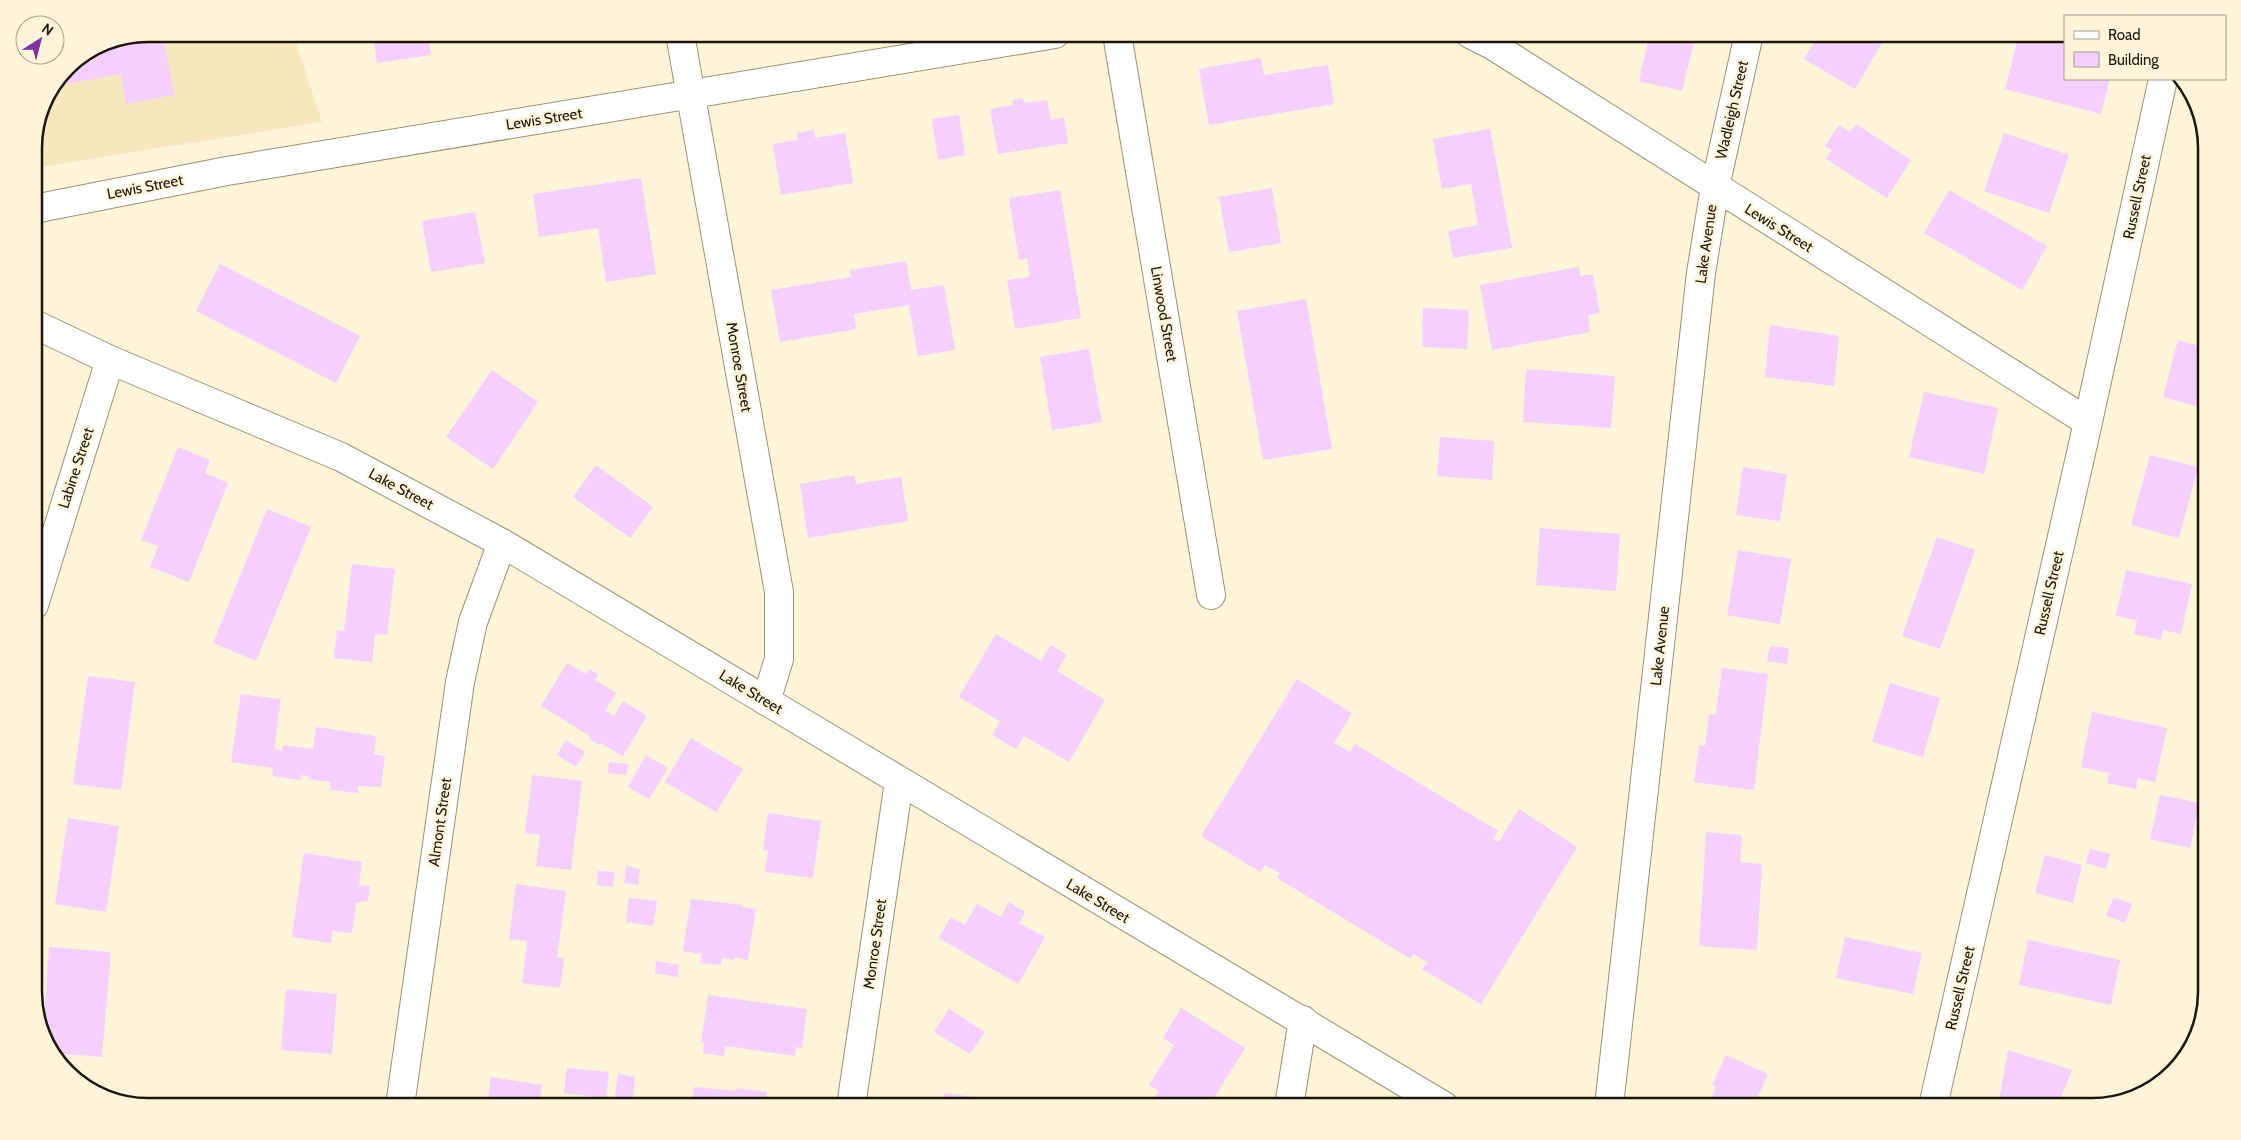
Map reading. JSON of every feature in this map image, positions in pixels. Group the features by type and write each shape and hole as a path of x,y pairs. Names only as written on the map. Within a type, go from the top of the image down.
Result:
{"street":[{"name":"Linwood Street","path":"1118,42 1212,595"},
{"name":"Lewis Street","path":"1487,42 2088,422"},
{"name":"Wadleigh Street","path":"1715,187 1748,42"},
{"name":"Monroe Street","path":"682,43 779,592 778,659 766,701"},
{"name":"Lewis Street","path":"43,207 227,172 1003,43"},
{"name":"Russell Street","path":"1935,1098 2088,422 2162,80"},
{"name":"Lake Avenue","path":"1610,1098 1701,273 1715,187"},
{"name":"Lake Street","path":"43,328 110,360 341,457 502,543 899,782 1303,1020 1431,1098"},
{"name":"Labine Street","path":"43,576 110,360"},
{"name":"Almont Street","path":"401,1098 460,682 473,622 502,543"},
{"name":"Monroe Street","path":"853,1098 899,782"},
{"path":"1290,1098 1303,1020"}],"shaded area":[{"path":"141,43 296,43 322,122 43,167 43,134 46,121 53,101 64,84 73,73 89,60 127,45"}],"building":[{"path":"1648,42 1694,42 1682,91 1639,81"},
{"path":"1814,42 1882,42 1855,89 1804,59"},
{"path":"2017,42 2064,42 2064,80 2110,80 2101,114 2005,89"},
{"path":"141,43 165,43 174,95 126,104 121,74 64,84 73,73 89,60 108,51 121,46"},
{"path":"374,43 429,43 431,55 377,63"},
{"path":"1261,58 1264,75 1328,65 1334,104 1209,125 1199,69"},
{"path":"1023,98 1024,103 1047,100 1051,120 1064,117 1068,143 998,154 990,109 1013,105 1012,100"},
{"path":"959,115 965,155 938,160 932,119"},
{"path":"1856,124 1911,160 1887,198 1826,159 1832,150 1825,146 1839,125 1850,132"},
{"path":"1490,129 1512,248 1453,258 1448,231 1478,225 1471,184 1442,189 1433,139"},
{"path":"814,130 815,138 845,133 853,183 781,195 773,144 798,140 797,133"},
{"path":"2004,133 2069,155 2049,213 1984,191"},
{"path":"641,178 656,274 606,282 598,228 539,237 533,194"},
{"path":"1272,188 1281,243 1229,252 1219,197"},
{"path":"1060,190 1081,318 1015,329 1007,280 1030,277 1027,258 1019,260 1009,198"},
{"path":"1949,190 2047,246 2022,290 1924,233"},
{"path":"475,212 485,263 431,272 422,221"},
{"path":"906,261 911,290 944,285 955,350 918,356 909,305 854,314 856,329 780,342 771,290 851,277 850,270"},
{"path":"220,264 360,336 336,383 196,311"},
{"path":"1579,267 1580,276 1593,274 1600,313 1588,315 1590,332 1492,350 1480,285"},
{"path":"1306,299 1332,449 1263,460 1237,311"},
{"path":"1423,308 1469,310 1467,349 1422,347"},
{"path":"1770,325 1839,336 1834,386 1765,377"},
{"path":"2178,340 2198,346 2198,407 2163,397"},
{"path":"1089,349 1102,422 1052,430 1040,357"},
{"path":"1526,369 1615,376 1611,428 1523,422"},
{"path":"492,370 538,402 493,469 446,437"},
{"path":"1924,392 1998,408 1984,474 1909,457"},
{"path":"1440,437 1494,441 1492,480 1437,476"},
{"path":"178,447 210,460 205,473 228,483 189,582 150,567 158,546 141,540"},
{"path":"2150,455 2198,467 2179,538 2131,525"},
{"path":"596,465 653,507 630,538 573,497"},
{"path":"1743,467 1787,474 1780,521 1736,515"},
{"path":"854,475 856,484 901,477 908,521 808,538 800,484"},
{"path":"267,509 311,527 256,661 213,643"},
{"path":"1540,528 1620,534 1616,591 1536,585"},
{"path":"1937,537 1975,550 1940,649 1902,636"},
{"path":"1738,550 1791,559 1780,624 1727,615"},
{"path":"352,564 395,569 387,635 375,634 372,662 334,658 337,630 344,631"},
{"path":"2126,570 2192,584 2181,634 2163,630 2161,640 2134,634 2137,620 2116,616"},
{"path":"996,634 1041,661 1051,645 1067,655 1057,671 1105,700 1069,762 1024,736 1016,749 992,735 1000,721 959,697"},
{"path":"1770,646 1789,648 1787,664 1767,661"},
{"path":"567,663 586,674 589,669 598,674 595,680 616,693 605,711 614,716 623,701 647,716 623,756 600,743 599,745 589,738 590,736 541,706"},
{"path":"1722,668 1768,674 1754,790 1694,782 1699,745 1705,746 1709,715 1716,714"},
{"path":"88,676 135,682 121,790 73,784"},
{"path":"1297,679 1352,713 1334,743 1350,752 1355,744 1498,831 1493,839 1499,842 1519,809 1577,847 1481,1004 1422,969 1427,962 1413,954 1411,959 1277,878 1280,873 1265,865 1260,872 1201,836"},
{"path":"1890,683 1940,698 1923,757 1872,742"},
{"path":"241,694 281,699 274,749 282,751 283,745 313,749 316,727 376,736 374,754 385,756 381,787 358,786 358,793 330,790 331,782 308,779 308,776 301,775 300,780 272,776 273,768 231,762"},
{"path":"2092,712 2167,728 2155,782 2138,778 2136,789 2107,783 2109,773 2081,767"},
{"path":"691,738 743,769 716,812 665,782"},
{"path":"566,740 585,752 576,767 557,755"},
{"path":"646,755 668,768 649,799 628,787"},
{"path":"609,762 628,764 626,775 608,773"},
{"path":"532,775 582,781 571,870 536,866 540,835 525,833"},
{"path":"2160,795 2198,803 2198,812 2190,848 2150,839"},
{"path":"768,813 821,821 813,878 765,872 768,851 763,850"},
{"path":"68,818 119,826 106,912 55,904"},
{"path":"1706,832 1742,835 1740,862 1762,864 1757,950 1699,946"},
{"path":"2090,849 2110,854 2106,869 2086,863"},
{"path":"304,853 362,862 359,885 370,886 368,901 356,903 352,933 332,931 331,943 292,937"},
{"path":"2045,855 2082,865 2073,903 2035,893"},
{"path":"626,866 640,869 638,885 624,883"},
{"path":"598,871 615,872 613,887 597,885"},
{"path":"516,884 566,891 557,958 564,958 560,988 522,983 527,941 509,939"},
{"path":"2114,897 2132,904 2125,923 2106,915"},
{"path":"629,898 657,901 653,926 626,922"},
{"path":"691,899 743,905 742,907 756,909 748,960 735,957 734,960 722,958 721,965 700,963 702,954 683,951"},
{"path":"1009,902 1025,912 1019,923 1045,937 1018,984 939,938 951,917 965,925 977,904 1001,917"},
{"path":"1845,937 1922,953 1913,994 1836,978"},
{"path":"2028,940 2120,960 2111,1005 2019,985"},
{"path":"49,947 111,952 102,1057 62,1054 53,1039 44,1008"},
{"path":"656,961 679,965 678,977 655,973"},
{"path":"286,989 337,994 332,1054 281,1050"},
{"path":"708,995 807,1009 802,1048 796,1047 795,1056 725,1046 724,1056 703,1053 704,1043 701,1043"},
{"path":"1181,1008 1245,1048 1214,1098 1154,1098 1159,1091 1149,1085 1174,1045 1163,1038"},
{"path":"949,1009 985,1032 970,1054 934,1032"},
{"path":"2008,1050 2072,1070 2060,1098 1999,1098"},
{"path":"1726,1055 1768,1074 1757,1098 1711,1098 1716,1087 1712,1085"},
{"path":"567,1068 609,1072 606,1098 564,1093"},
{"path":"618,1074 635,1077 633,1098 614,1098"},
{"path":"491,1077 542,1085 540,1098 488,1098"},
{"path":"694,1087 736,1091 736,1088 767,1092 766,1098 693,1098"},
{"path":"944,1093 982,1098 943,1098"}]}
